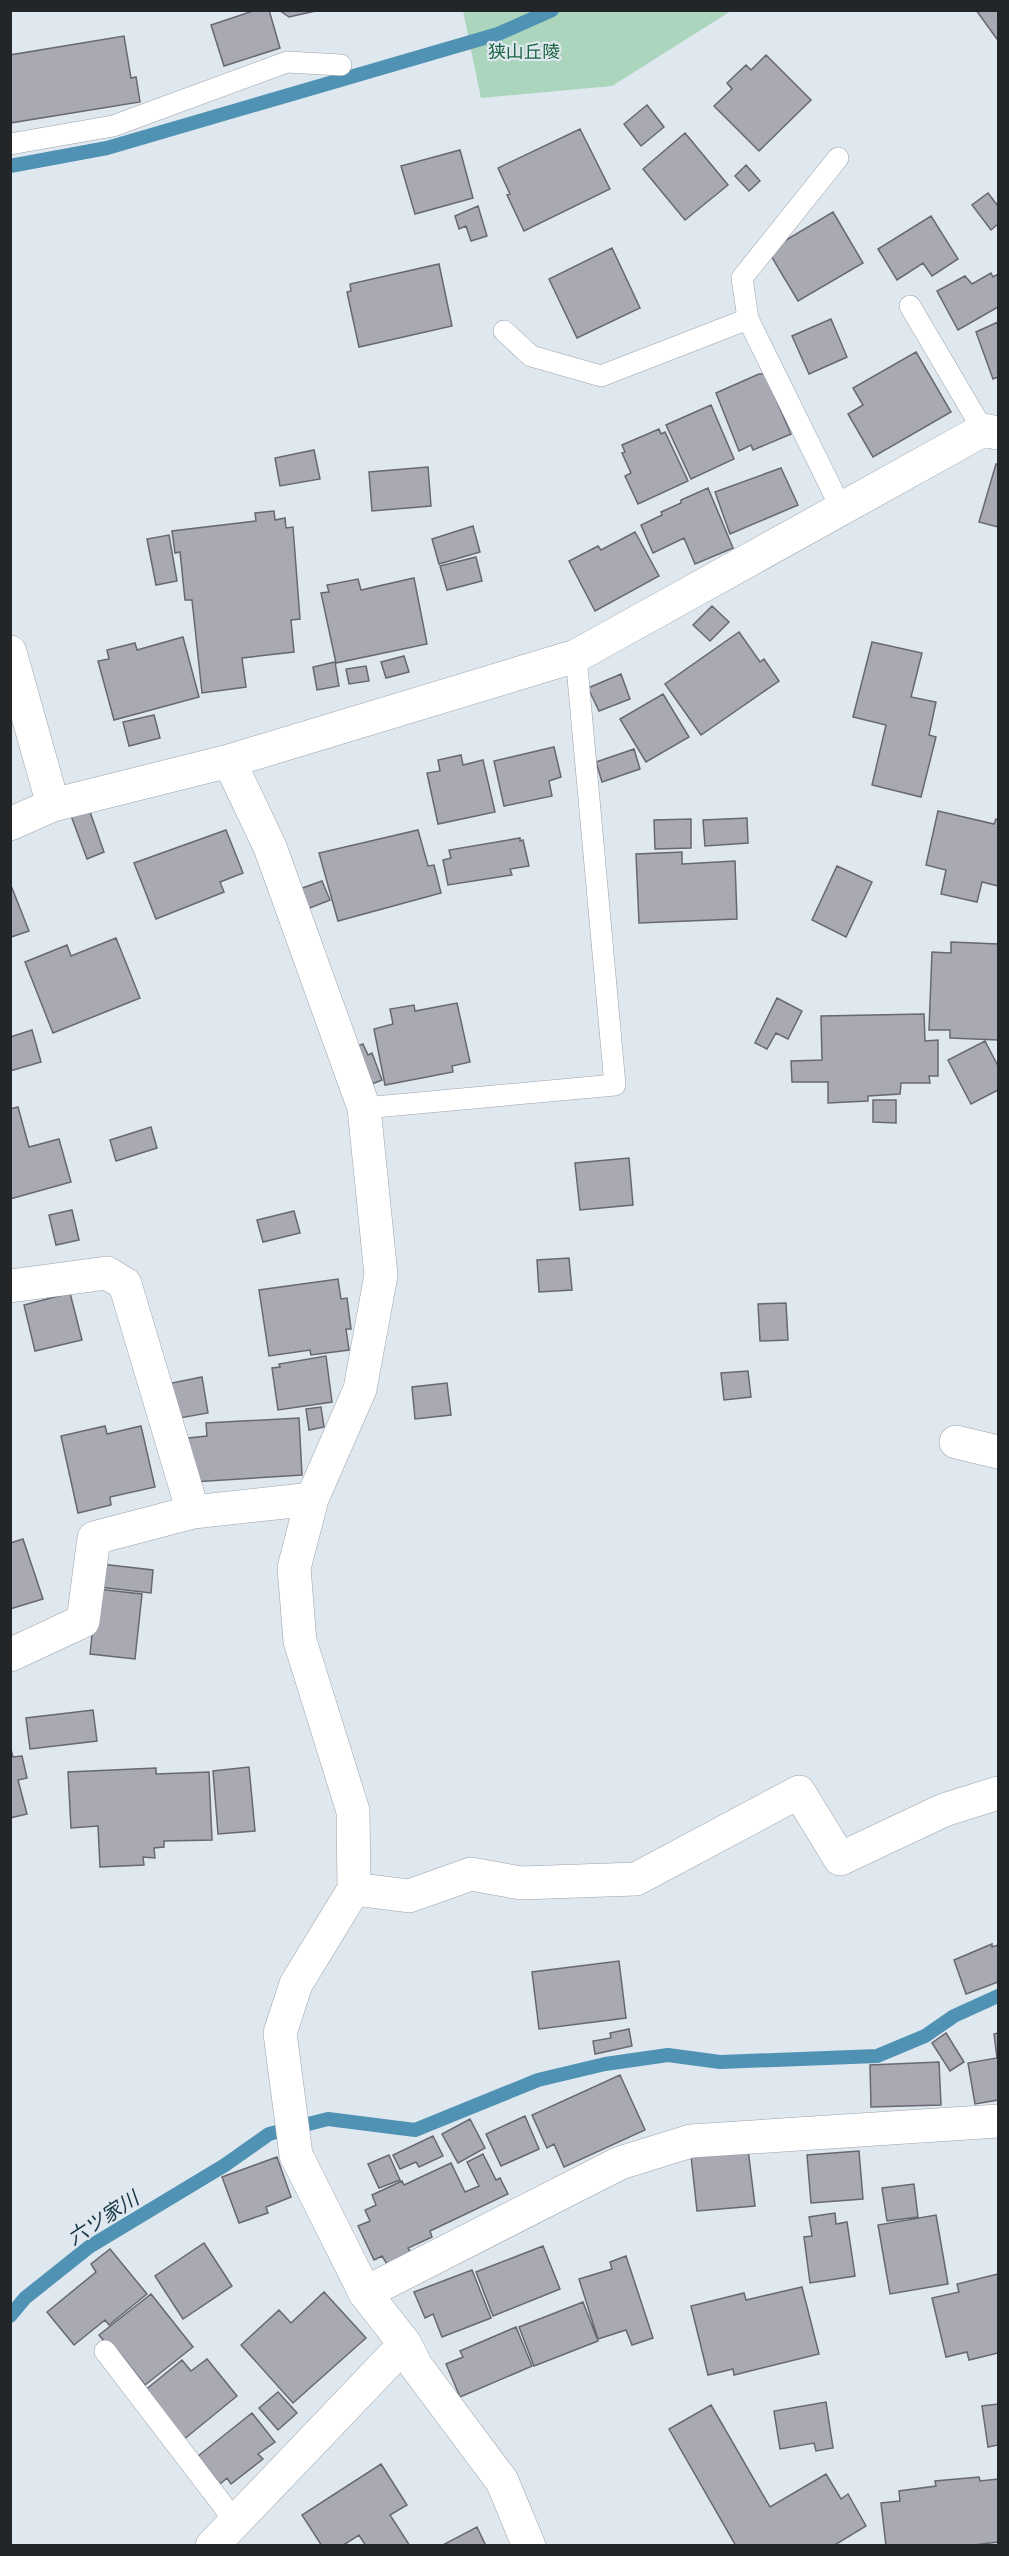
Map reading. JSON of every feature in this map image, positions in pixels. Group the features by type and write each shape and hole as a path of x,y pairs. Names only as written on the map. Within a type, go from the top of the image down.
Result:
{"street":[{"path":"10,824 53,805 230,761 576,656 841,508 991,431"},
{"path":"10,652 53,805"},
{"path":"230,761 270,847 364,1108 381,1275 360,1389 312,1499 294,1568 300,1641 352,1811 354,1889 296,1983 280,2033 297,2155 365,2293 405,2344 416,2366 502,2481 529,2546"},
{"path":"10,1286 107,1273 125,1284 193,1512"},
{"path":"956,1442 999,1452"},
{"path":"10,1655 82,1621 94,1538 193,1512 312,1499"},
{"path":"354,1889 409,1896 471,1874 521,1883 636,1879 799,1792 840,1859 944,1810 999,1793"},
{"path":"365,2293 620,2163 691,2141 999,2121"},
{"path":"212,2546 405,2344"}],"lane":[{"path":"10,144 113,126 287,62 341,65"},
{"path":"838,158 742,278 748,319 841,508"},
{"path":"909,306 991,431"},
{"path":"504,331 531,356 601,376 748,319"},
{"path":"364,1108 615,1085 576,656"},
{"path":"105,2351 235,2521"}],"green space":[{"name":"狭山丘陵","path":"463,10 731,11 612,86 481,98"}],"building":[{"path":"256,10 269,10 280,48 224,66 211,25"},
{"path":"279,10 320,10 289,17"},
{"path":"976,10 998,10 997,39"},
{"path":"124,36 131,78 136,77 140,102 10,123 10,55"},
{"path":"766,55 811,100 759,151 714,106 732,89 727,83 746,65 751,70"},
{"path":"647,105 664,127 641,146 624,124"},
{"path":"580,129 610,189 524,231 507,195 510,194 498,168"},
{"path":"685,133 728,185 685,220 643,169"},
{"path":"460,150 473,198 415,214 401,166"},
{"path":"746,165 760,181 749,191 735,176"},
{"path":"988,193 998,206 998,224 991,230 972,205"},
{"path":"478,206 487,236 471,241 466,226 459,229 455,216"},
{"path":"833,212 863,263 798,301 770,254 771,249"},
{"path":"931,216 958,259 932,276 923,263 897,280 878,249"},
{"path":"612,248 640,308 577,338 549,279"},
{"path":"439,264 452,326 359,347 347,292 351,291 350,284"},
{"path":"991,273 993,277 998,274 998,307 958,330 937,291 965,276 972,284"},
{"path":"831,319 847,357 809,374 792,336"},
{"path":"998,322 998,377 993,379 976,332"},
{"path":"916,352 951,412 873,457 848,414 863,405 853,388"},
{"path":"759,374 765,374 791,434 753,450 751,445 739,451 716,393"},
{"path":"711,405 734,459 691,479 666,425"},
{"path":"659,429 661,434 665,432 688,481 638,504 625,476 631,473 622,453 625,452 622,445"},
{"path":"314,450 320,479 280,486 275,458"},
{"path":"996,464 998,464 998,527 979,522"},
{"path":"428,467 431,506 372,511 369,472"},
{"path":"781,468 798,505 730,534 715,492"},
{"path":"708,488 733,548 695,564 684,538 653,553 641,525 662,515 661,512 681,503 681,500"},
{"path":"274,511 275,520 285,518 286,528 293,527 300,619 291,620 294,652 242,658 246,687 202,693 192,600 185,600 180,552 175,553 172,531 256,521 255,513"},
{"path":"473,526 480,552 439,564 432,539"},
{"path":"635,532 659,576 595,611 569,561 598,546 601,550"},
{"path":"169,535 177,581 156,585 147,539"},
{"path":"476,557 482,581 447,590 440,566"},
{"path":"414,578 427,644 336,663 321,593 329,592 327,585 358,579 361,590"},
{"path":"712,606 729,622 710,641 693,625"},
{"path":"739,632 760,662 764,659 779,681 701,735 665,684"},
{"path":"183,637 199,697 114,720 98,661 109,659 107,650 135,643 137,650"},
{"path":"872,642 922,653 911,697 936,702 929,735 936,737 921,797 872,785 886,725 853,717"},
{"path":"404,656 409,672 386,678 381,662"},
{"path":"335,662 339,686 317,690 313,667"},
{"path":"366,666 369,681 349,684 346,669"},
{"path":"621,674 630,699 599,711 588,688"},
{"path":"663,694 689,737 646,762 620,719"},
{"path":"154,715 160,738 129,746 123,722"},
{"path":"554,747 561,777 549,781 552,796 504,806 494,761"},
{"path":"634,749 640,769 602,782 596,762"},
{"path":"461,755 463,765 483,760 495,812 438,824 427,773 440,771 438,760"},
{"path":"88,806 104,852 87,859 70,813"},
{"path":"938,811 994,824 998,819 998,886 982,882 977,902 941,894 946,870 926,865"},
{"path":"747,818 748,843 705,846 703,820"},
{"path":"691,819 691,848 655,849 654,820"},
{"path":"226,830 243,873 220,882 224,892 156,919 134,863"},
{"path":"418,830 428,866 434,865 441,893 338,921 319,853"},
{"path":"520,838 520,841 523,840 529,866 510,869 512,875 448,885 443,860 451,858 449,850"},
{"path":"682,852 682,864 735,861 737,919 639,923 636,854"},
{"path":"837,866 872,882 846,937 812,920"},
{"path":"322,881 330,900 302,911 294,891"},
{"path":"10,883 29,931 11,937 10,935"},
{"path":"116,938 140,998 53,1033 25,962 67,945 71,956"},
{"path":"951,942 998,944 998,1040 950,1038 950,1030 929,1030 932,952 951,953"},
{"path":"777,998 802,1011 788,1039 776,1033 767,1049 755,1043"},
{"path":"457,1003 470,1062 452,1066 453,1072 385,1085 374,1029 393,1024 390,1009 414,1005 415,1011"},
{"path":"924,1014 925,1041 938,1040 938,1076 929,1076 930,1083 901,1083 900,1094 868,1096 868,1101 828,1103 828,1082 792,1082 791,1061 822,1060 821,1016"},
{"path":"32,1030 41,1062 10,1071 10,1037"},
{"path":"985,1041 998,1066 998,1090 971,1104 948,1060"},
{"path":"363,1044 368,1055 372,1053 382,1080 359,1089 345,1051"},
{"path":"873,1100 896,1100 896,1123 873,1122"},
{"path":"18,1107 29,1147 59,1139 71,1182 10,1199 10,1109"},
{"path":"151,1127 157,1148 116,1161 110,1140"},
{"path":"629,1158 633,1205 580,1210 575,1163"},
{"path":"72,1210 79,1240 56,1245 49,1215"},
{"path":"294,1211 300,1233 263,1242 257,1220"},
{"path":"569,1258 572,1290 539,1292 537,1260"},
{"path":"338,1279 341,1299 347,1298 351,1329 346,1329 349,1350 311,1355 310,1350 269,1356 259,1290"},
{"path":"70,1293 82,1340 35,1351 24,1305"},
{"path":"786,1303 788,1340 760,1341 758,1304"},
{"path":"326,1356 332,1402 278,1410 272,1368 280,1367 279,1364"},
{"path":"748,1371 751,1397 724,1400 721,1373"},
{"path":"202,1377 208,1413 174,1419 167,1384"},
{"path":"447,1383 451,1415 415,1419 412,1387"},
{"path":"321,1407 324,1427 309,1430 306,1409"},
{"path":"299,1418 302,1475 192,1482 179,1439 207,1436 206,1423"},
{"path":"105,1426 107,1434 141,1426 155,1487 110,1497 111,1505 78,1513 61,1436"},
{"path":"23,1539 43,1599 10,1609 10,1543"},
{"path":"101,1564 153,1570 151,1593 99,1587"},
{"path":"97,1589 142,1594 135,1659 90,1654"},
{"path":"93,1710 97,1741 30,1749 26,1718"},
{"path":"10,1746 13,1757 22,1756 27,1778 18,1780 27,1814 10,1818"},
{"path":"249,1767 255,1831 218,1834 213,1771"},
{"path":"156,1768 156,1774 209,1772 212,1840 164,1841 164,1847 154,1848 155,1858 143,1857 144,1865 100,1867 98,1826 71,1828 68,1772"},
{"path":"992,1944 992,1947 998,1945 998,1982 966,1994 954,1960"},
{"path":"619,1961 626,2018 539,2029 532,1972"},
{"path":"629,2029 632,2046 595,2054 593,2041 611,2038 610,2033"},
{"path":"946,2033 964,2062 950,2071 932,2043"},
{"path":"998,2033 998,2100 975,2104 968,2063 997,2058 994,2034"},
{"path":"939,2062 941,2105 871,2107 870,2065"},
{"path":"620,2075 645,2130 564,2167 554,2144 547,2148 532,2115"},
{"path":"525,2116 539,2149 501,2166 486,2134"},
{"path":"470,2119 485,2148 458,2163 442,2134"},
{"path":"433,2136 443,2156 419,2167 416,2162 400,2169 393,2155"},
{"path":"748,2149 755,2206 697,2211 691,2156"},
{"path":"859,2151 863,2199 811,2203 807,2155"},
{"path":"483,2154 496,2180 500,2178 508,2194 430,2231 432,2237 408,2248 411,2253 387,2264 382,2256 374,2260 358,2226 370,2221 365,2210 376,2205 372,2195 402,2181 404,2185 451,2163 465,2192 479,2186 467,2162"},
{"path":"389,2155 400,2180 379,2188 368,2164"},
{"path":"277,2157 291,2197 266,2207 268,2213 239,2223 222,2177"},
{"path":"914,2184 918,2217 887,2221 882,2188"},
{"path":"835,2213 836,2224 847,2222 855,2276 810,2283 804,2237 812,2236 809,2217"},
{"path":"936,2215 948,2284 890,2294 878,2225"},
{"path":"204,2243 232,2286 183,2319 155,2276"},
{"path":"543,2246 560,2289 493,2316 476,2272"},
{"path":"110,2249 147,2294 109,2325 105,2320 74,2345 47,2312 96,2272 91,2264"},
{"path":"626,2256 653,2338 632,2345 626,2330 598,2339 579,2279 612,2269 610,2262"},
{"path":"472,2270 491,2318 442,2337 433,2314 425,2318 414,2292"},
{"path":"998,2274 998,2353 969,2360 967,2352 946,2357 932,2298 959,2292 957,2284"},
{"path":"802,2287 819,2354 734,2375 733,2369 708,2375 691,2306 744,2293 746,2300"},
{"path":"324,2292 366,2338 293,2403 241,2345 279,2310 291,2323"},
{"path":"151,2294 193,2347 145,2385 118,2351 115,2354 99,2335"},
{"path":"583,2302 598,2341 534,2366 519,2327"},
{"path":"516,2327 532,2366 460,2397 446,2364 463,2357 460,2351"},
{"path":"207,2359 237,2396 183,2440 144,2391 182,2360 191,2371"},
{"path":"278,2392 297,2413 278,2430 259,2408"},
{"path":"826,2402 833,2448 816,2451 814,2443 780,2449 774,2411"},
{"path":"998,2404 998,2445 988,2447 982,2406"},
{"path":"711,2405 770,2507 826,2474 841,2499 848,2494 866,2526 833,2546 736,2546 669,2429"},
{"path":"252,2413 275,2442 258,2454 263,2459 231,2484 227,2478 220,2484 198,2456"},
{"path":"381,2464 407,2505 390,2515 410,2546 366,2546 359,2535 342,2546 322,2546 302,2515"},
{"path":"979,2477 980,2481 998,2479 998,2542 966,2546 886,2546 881,2503 900,2501 899,2491 936,2486 935,2481"},
{"path":"477,2527 486,2546 441,2546"}],"waterway":[{"path":"10,166 107,148 498,34 552,10"},
{"name":"六ツ家川","path":"10,2316 25,2298 89,2247 225,2165 269,2134 328,2119 415,2130 538,2080 605,2064 668,2055 720,2062 877,2056 925,2036 954,2016 998,1996"}]}
